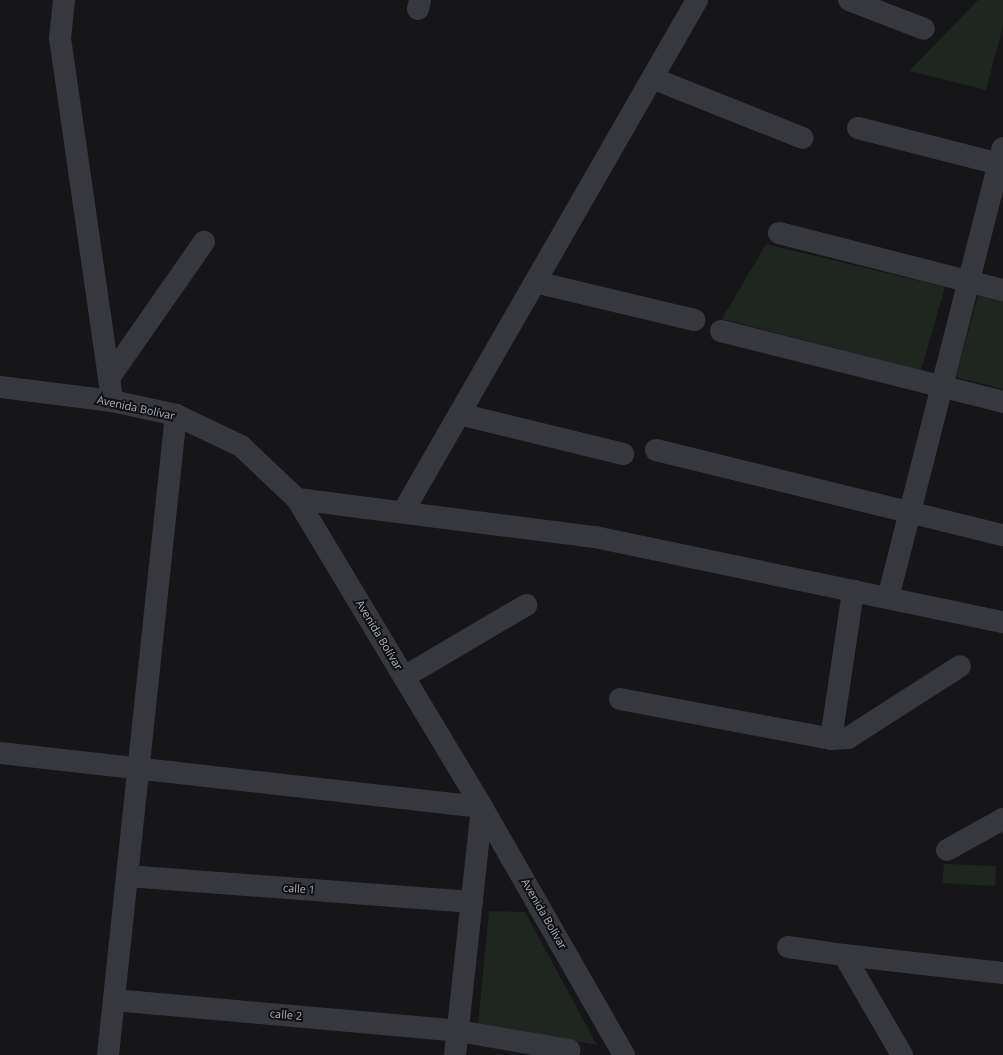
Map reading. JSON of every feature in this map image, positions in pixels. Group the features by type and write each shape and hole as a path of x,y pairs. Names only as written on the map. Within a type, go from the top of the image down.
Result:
{"street":[{"path":"64,0 60,38 112,400"},
{"path":"403,512 697,0"},
{"path":"848,0 924,29"},
{"path":"652,78 803,138"},
{"path":"858,128 1002,159 968,282 888,598"},
{"path":"779,233 1003,290"},
{"path":"109,378 204,242"},
{"path":"535,282 695,320"},
{"path":"722,332 1003,402"},
{"name":"Avenida Bolívar","path":"0,387 112,400 176,414 241,446 297,499 482,807 624,1055"},
{"path":"108,1055 176,414"},
{"path":"459,414 623,454"},
{"path":"656,450 1003,535"},
{"path":"297,499 595,537 1003,622"},
{"path":"831,739 853,591"},
{"path":"404,677 526,605"},
{"path":"620,699 831,739 848,738 960,666"},
{"path":"0,753 482,807 455,1055"},
{"path":"947,850 1003,819"},
{"name":"calle 1","path":"127,876 472,902"},
{"path":"788,947 844,955 1003,973"},
{"path":"844,955 902,1055"},
{"name":"calle 2","path":"114,1000 458,1030 569,1050"}],"shaded area":[{"path":"978,0 1003,0 1003,26 986,90 909,71"},
{"path":"766,244 945,287 921,370 722,319"},
{"path":"978,295 1003,301 1003,389 956,377"},
{"path":"944,864 996,866 995,886 942,883"},
{"path":"489,911 525,912 597,1045 478,1024"}]}
